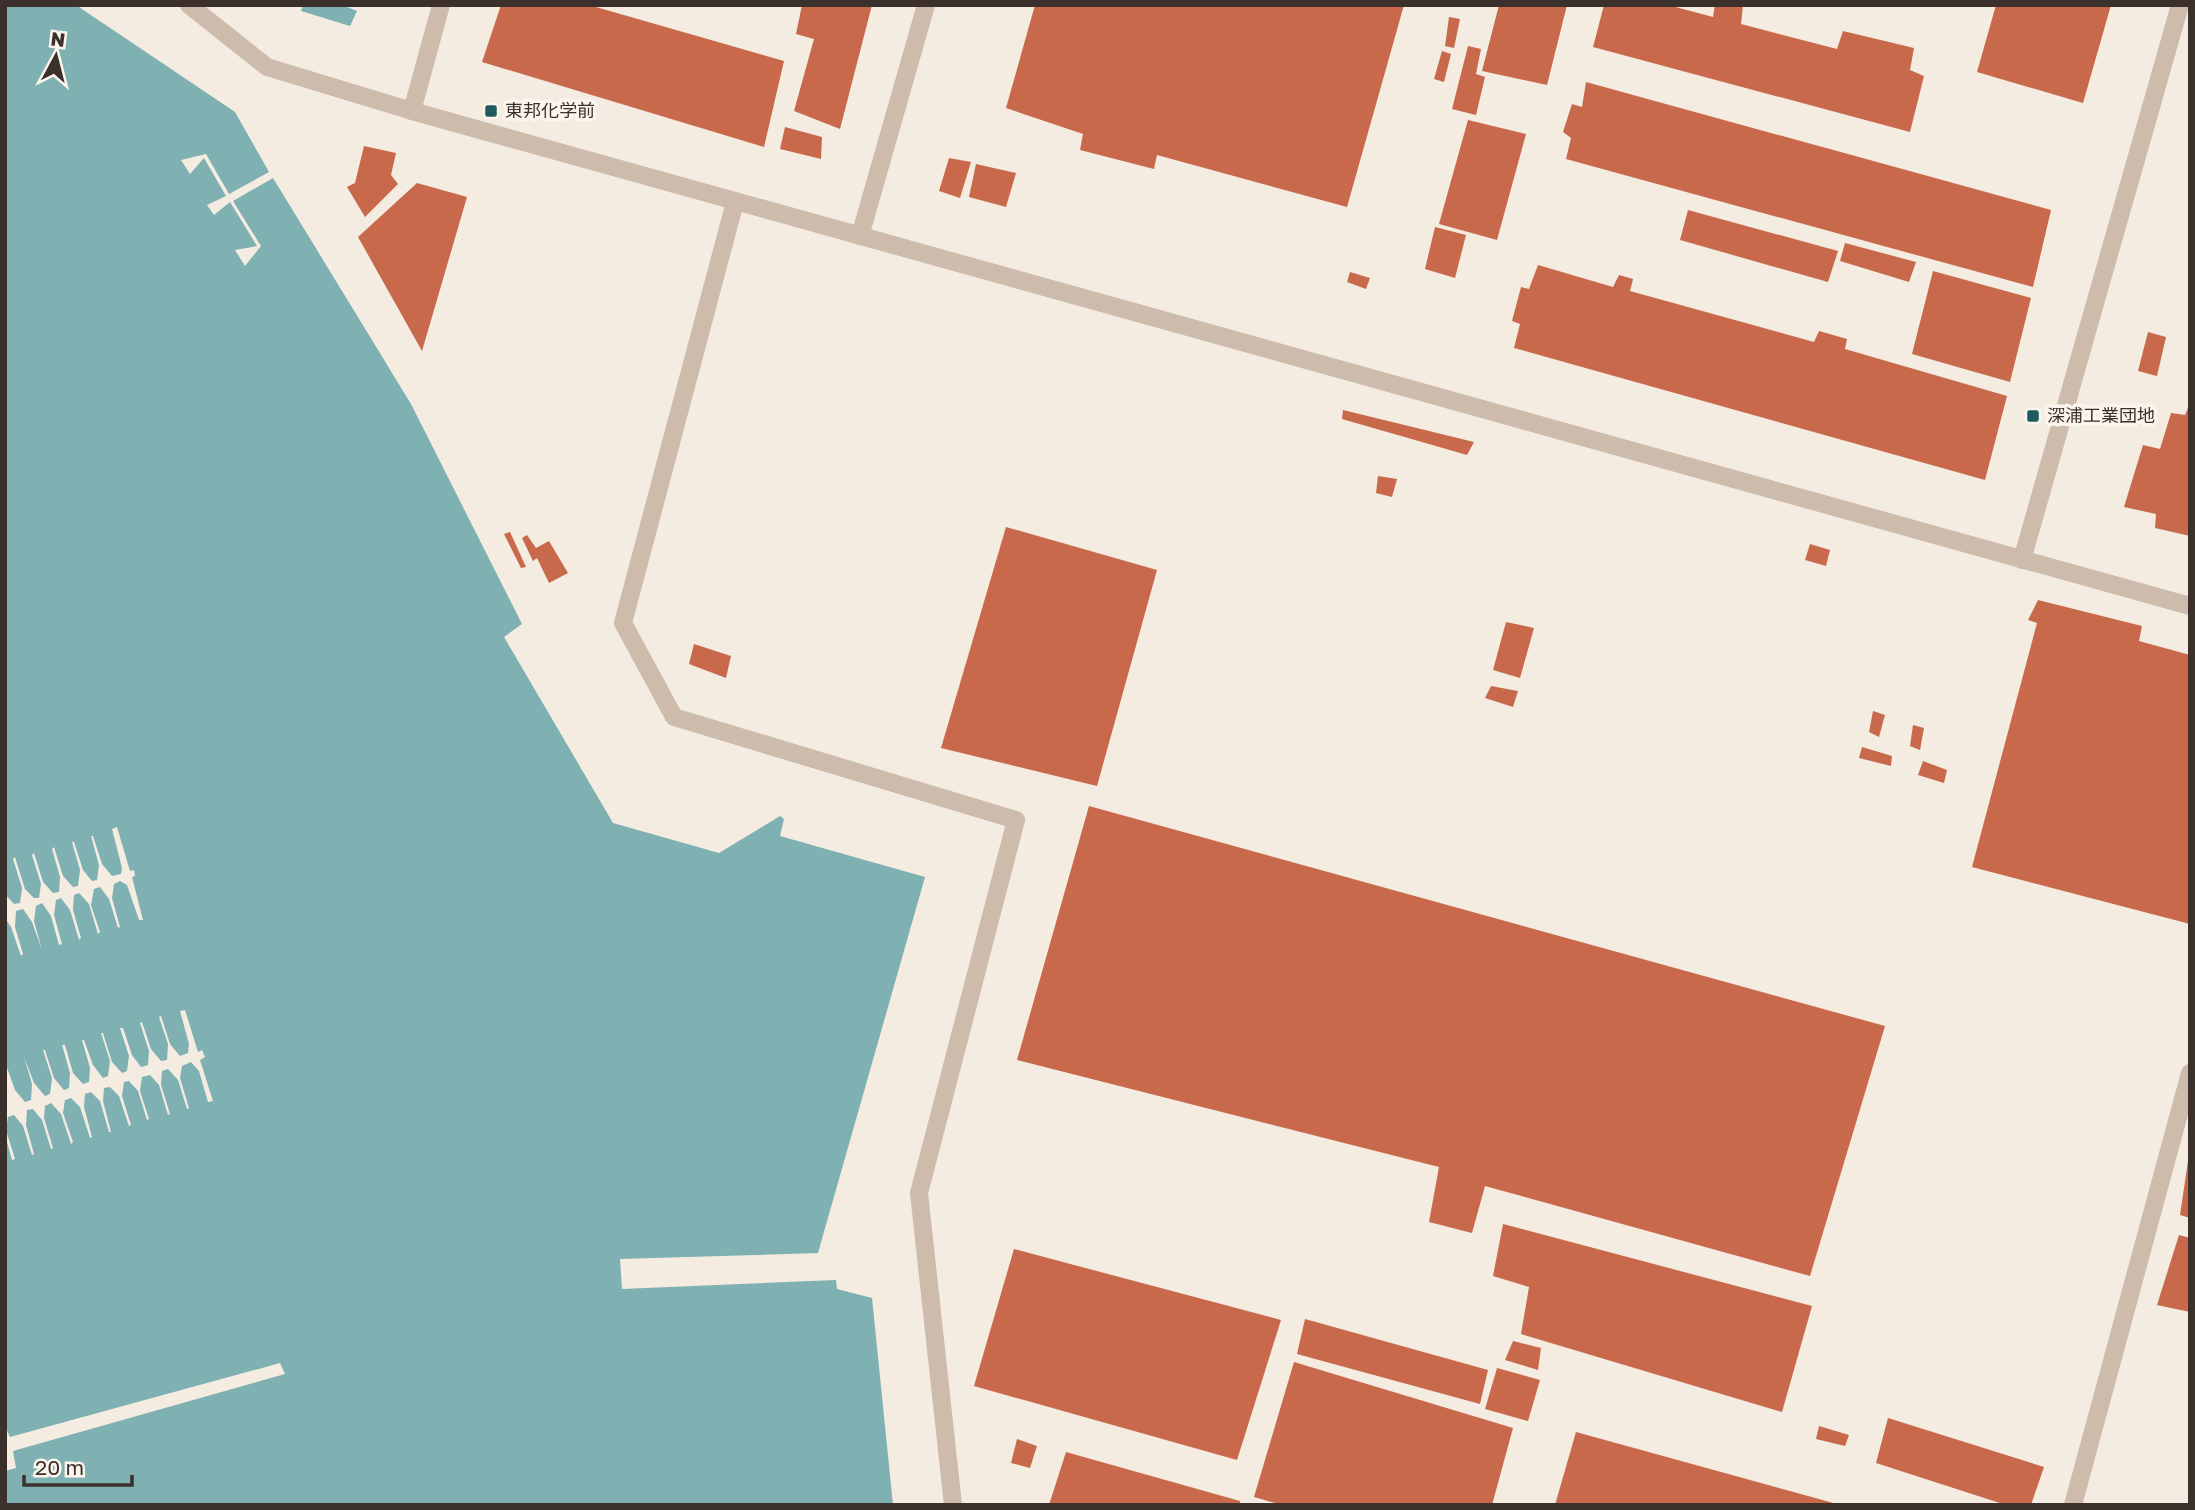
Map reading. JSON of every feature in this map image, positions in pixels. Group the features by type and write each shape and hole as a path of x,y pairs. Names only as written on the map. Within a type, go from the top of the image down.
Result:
{"street":[{"path":"189,5 267,67 412,111 2190,606"},
{"path":"412,111 442,5"},
{"path":"860,236 926,5"},
{"path":"2022,559 2180,5"},
{"path":"735,202 623,623 674,717 1016,820 919,1193 953,1505"},
{"path":"2073,1505 2190,1073"}],"water":[{"path":"5,5 76,5 235,112 269,172 229,194 206,154 181,160 190,174 204,158 226,196 207,205 214,215 230,202 257,246 235,250 245,266 261,246 233,201 273,178 411,404 522,624 504,637 613,823 719,853 780,816 784,819 780,836 925,877 818,1253 620,1259 622,1289 836,1280 837,1289 872,1298 893,1505 5,1505 5,1471 16,1468 13,1451 285,1374 280,1363 10,1437 5,1426 5,1135 12,1160 15,1159 6,1130 8,1117 14,1115 23,1126 32,1155 34,1154 26,1125 27,1110 33,1109 42,1120 51,1149 53,1148 44,1118 45,1106 51,1103 61,1114 71,1144 73,1142 63,1113 65,1100 71,1098 80,1107 90,1138 92,1137 84,1107 85,1094 91,1092 100,1101 111,1132 103,1101 104,1088 110,1087 119,1096 129,1126 131,1125 122,1096 124,1082 129,1081 138,1091 147,1120 149,1119 140,1091 142,1077 150,1075 159,1085 168,1115 170,1114 161,1085 162,1071 168,1069 178,1080 187,1109 189,1108 180,1078 182,1066 191,1062 199,1071 208,1102 213,1101 200,1060 205,1057 202,1050 198,1052 185,1010 180,1011 189,1044 188,1053 180,1056 170,1044 161,1016 159,1017 168,1044 167,1060 161,1061 151,1049 142,1022 140,1023 149,1051 148,1065 141,1067 132,1055 123,1028 120,1028 129,1056 127,1071 122,1073 112,1062 103,1033 110,1061 108,1076 103,1078 93,1065 82,1040 90,1068 89,1082 83,1084 73,1073 65,1045 62,1045 70,1073 69,1088 64,1090 54,1078 43,1050 52,1078 50,1094 45,1096 34,1083 24,1057 32,1084 31,1100 25,1102 15,1090 5,1062 5,918 21,956 23,954 15,927 16,911 23,909 32,922 42,950 34,921 36,906 42,903 51,916 59,945 62,944 54,915 56,900 61,898 70,910 79,940 81,938 73,910 74,895 79,893 89,904 98,934 100,932 91,905 94,889 100,887 109,899 118,928 120,927 112,898 114,884 120,881 127,885 139,920 143,920 132,877 135,876 134,870 130,871 117,827 112,829 122,868 121,874 112,876 102,864 91,836 99,865 97,880 92,881 83,870 72,842 80,870 78,886 73,887 63,876 54,847 52,849 60,877 59,892 53,893 43,882 34,853 32,855 41,884 39,898 34,898 25,889 15,857 13,859 22,888 20,903 14,904 5,894"},
{"path":"303,5 342,5 357,11 350,26 301,11"}],"building":[{"path":"501,5 589,5 784,61 764,147 482,62"},
{"path":"802,5 872,5 840,129 794,111 814,39 796,34"},
{"path":"1035,5 1404,5 1347,207 1157,155 1154,169 1080,150 1083,134 1006,108"},
{"path":"1499,5 1567,5 1547,85 1482,71"},
{"path":"1604,5 1668,5 1713,17 1715,5 1743,5 1741,24 1837,49 1843,31 1914,48 1910,70 1924,76 1910,132 1593,47"},
{"path":"1996,5 2111,5 2083,103 1977,72"},
{"path":"1449,17 1460,19 1454,48 1445,46"},
{"path":"1468,46 1481,49 1476,74 1485,77 1476,115 1452,109"},
{"path":"1442,51 1451,54 1444,82 1434,79"},
{"path":"1586,82 2051,210 2033,287 1566,159 1571,138 1563,132 1572,104 1582,107"},
{"path":"1468,120 1526,134 1497,240 1439,224"},
{"path":"785,127 822,137 821,159 780,149"},
{"path":"364,146 396,153 391,175 398,184 365,217 347,187 355,183"},
{"path":"949,158 971,162 960,198 939,191"},
{"path":"976,164 1016,173 1006,207 969,197"},
{"path":"417,183 467,197 422,351 358,237"},
{"path":"1688,210 1838,251 1828,282 1680,240"},
{"path":"1435,227 1466,235 1455,278 1425,269"},
{"path":"1845,243 1916,262 1909,282 1840,261"},
{"path":"1538,265 1613,287 1619,275 1633,279 1630,291 1814,342 1819,331 1847,339 1845,349 2007,396 1985,480 1514,348 1520,324 1512,321 1521,287 1529,289"},
{"path":"1933,271 2031,298 2010,382 1912,354"},
{"path":"1350,272 1370,278 1366,289 1347,282"},
{"path":"2148,332 2166,337 2157,376 2138,371"},
{"path":"2190,403 2190,536 2155,528 2156,514 2124,507 2143,445 2160,449 2171,413 2185,415"},
{"path":"1343,410 1474,442 1467,455 1342,419"},
{"path":"1378,476 1397,479 1392,497 1376,493"},
{"path":"1006,527 1157,570 1097,786 941,748"},
{"path":"510,532 526,567 521,568 504,534"},
{"path":"527,535 536,548 549,541 568,573 549,583 537,558 533,561 522,538"},
{"path":"1810,544 1830,550 1826,566 1805,560"},
{"path":"2038,600 2142,626 2139,641 2190,655 2190,924 1972,867 2037,623 2028,620"},
{"path":"1506,622 1534,628 1520,678 1493,670"},
{"path":"694,644 731,656 726,678 689,664"},
{"path":"1491,686 1518,691 1513,707 1485,698"},
{"path":"1873,711 1885,715 1879,737 1869,732"},
{"path":"1913,725 1924,728 1920,750 1910,746"},
{"path":"1862,747 1892,756 1891,766 1859,758"},
{"path":"1923,761 1947,770 1944,783 1918,775"},
{"path":"1089,806 1885,1026 1810,1276 1485,1186 1472,1233 1429,1222 1439,1167 1017,1060"},
{"path":"2190,1161 2190,1218 2180,1215"},
{"path":"1503,1224 1812,1306 1782,1412 1521,1334 1529,1287 1493,1276"},
{"path":"2179,1235 2190,1238 2190,1312 2157,1305"},
{"path":"1014,1249 1281,1320 1237,1460 974,1386"},
{"path":"1305,1319 1488,1370 1480,1404 1297,1354"},
{"path":"1513,1341 1541,1348 1538,1370 1505,1360"},
{"path":"1294,1362 1513,1428 1492,1505 1282,1505 1254,1497"},
{"path":"1497,1368 1540,1380 1528,1421 1485,1409"},
{"path":"1888,1418 2044,1467 2031,1505 2006,1505 1876,1463"},
{"path":"1819,1426 1849,1435 1845,1446 1816,1439"},
{"path":"1576,1432 1837,1504 1837,1505 1555,1505"},
{"path":"1017,1439 1037,1446 1030,1468 1011,1463"},
{"path":"1066,1452 1240,1501 1240,1505 1049,1505"}],"place":[{"name":"東邦化学前","path":"491,111"},
{"name":"深浦工業団地","path":"2033,416"}]}
